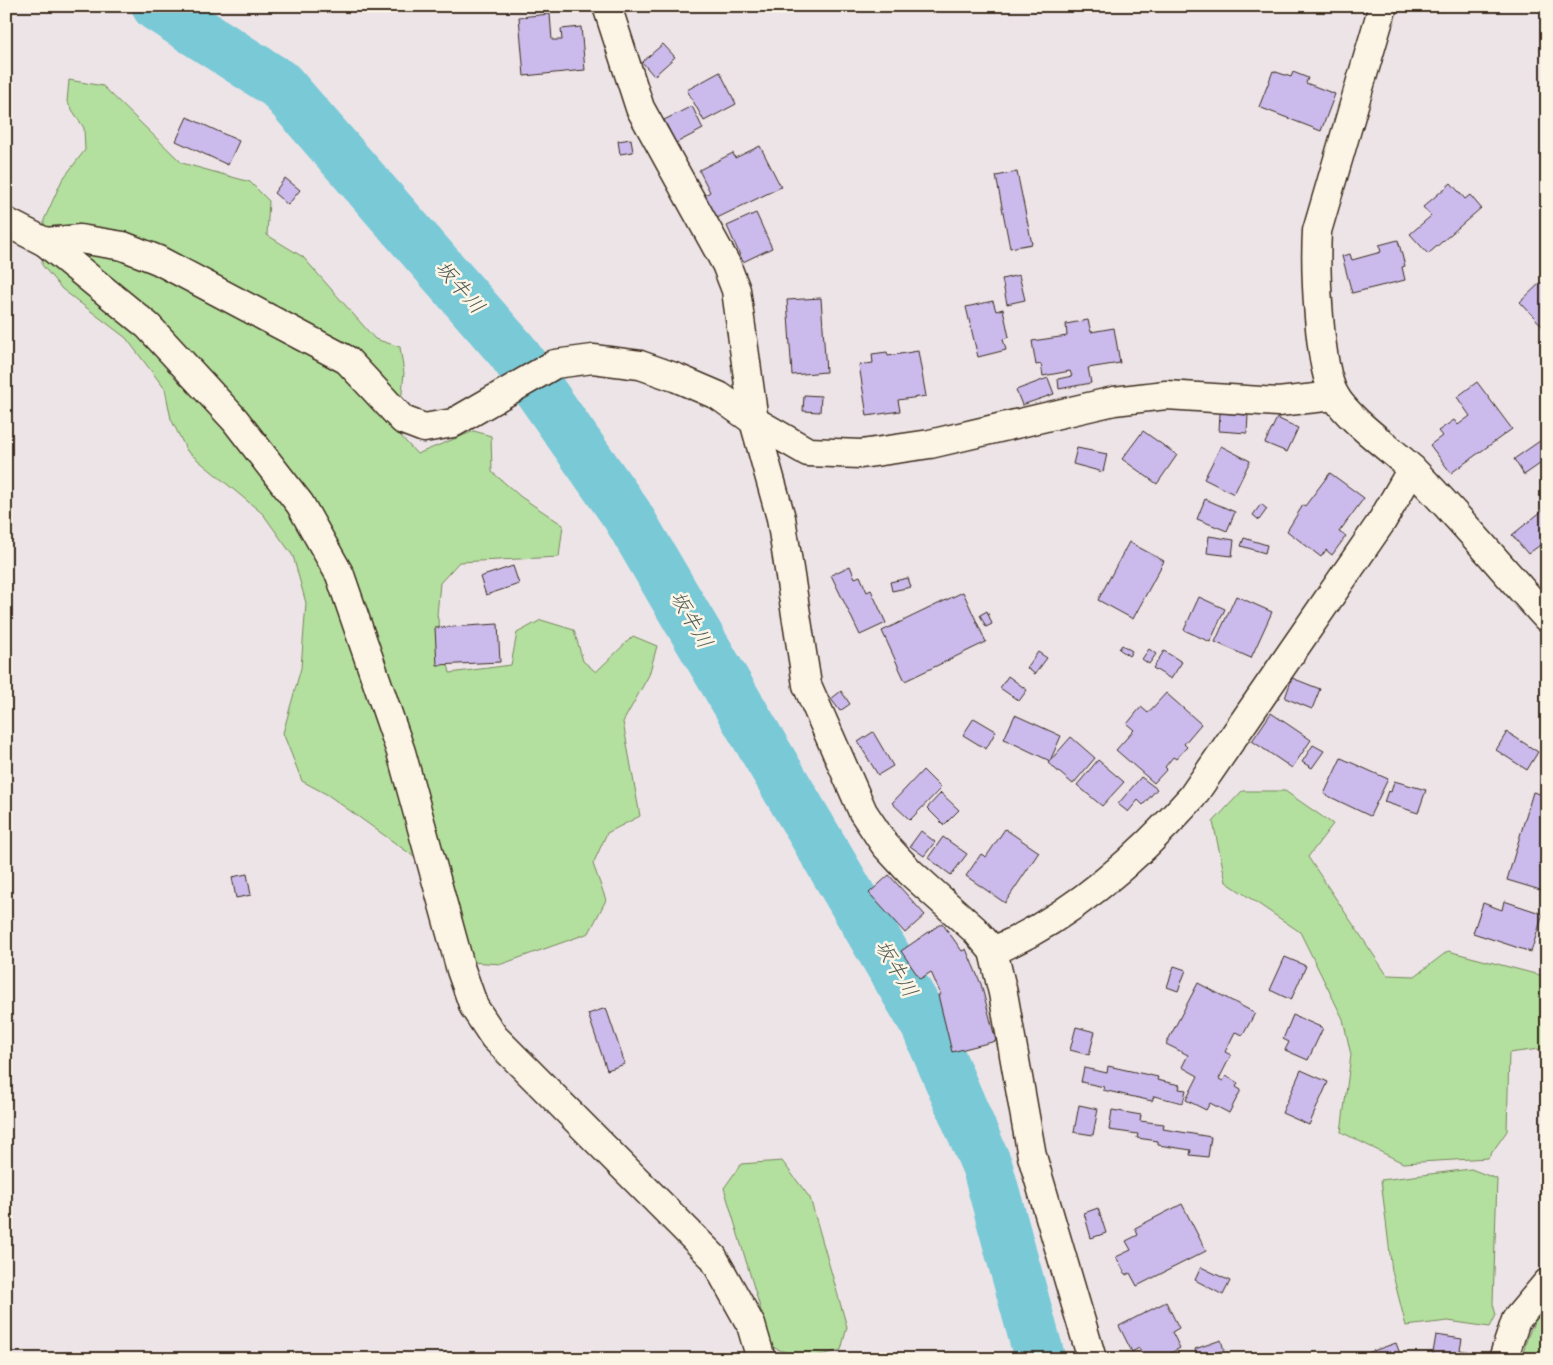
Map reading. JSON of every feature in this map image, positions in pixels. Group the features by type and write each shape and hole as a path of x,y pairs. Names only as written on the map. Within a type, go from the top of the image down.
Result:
{"street":[{"path":"607,6 640,108 726,264 736,290 754,421 781,518 807,685 863,812 885,845 910,872 975,930 993,951 1003,992 1032,1156 1092,1359"},
{"path":"1383,6 1317,231 1316,260 1325,365 1335,396 1358,421 1412,469 1547,618"},
{"path":"6,222 45,242 148,326 235,420 300,504 344,584 402,752 448,921 474,1007 494,1037 713,1257 750,1325 761,1359"},
{"path":"45,242 80,239 114,244 158,260 347,360 403,420 424,428 453,423 555,364 593,359 640,365 678,378 718,396 754,421 808,452 861,454 930,444 1114,401 1166,395 1278,402 1335,396"},
{"path":"993,951 1012,943 1068,908 1130,861 1161,832 1192,797 1382,521 1412,469"},
{"path":"1503,1359 1516,1320 1547,1283"}],"green space":[{"path":"69,80 103,86 182,163 250,182 269,201 267,235 303,257 375,339 400,347 404,373 398,433 417,454 474,431 491,436 492,472 521,497 563,525 559,557 459,562 440,583 437,615 450,673 511,665 517,633 541,620 574,630 583,661 596,672 633,636 657,646 649,675 623,722 640,816 607,833 593,864 606,900 589,933 502,964 470,962 450,888 409,853 328,795 302,781 283,733 301,668 306,603 293,556 263,514 187,451 171,419 165,389 126,338 62,289 42,265 44,220 62,180 85,150 84,128 67,102"},
{"path":"1242,791 1285,791 1333,824 1308,857 1387,975 1415,976 1448,951 1547,977 1547,1048 1509,1053 1507,1131 1488,1158 1403,1163 1341,1132 1351,1055 1343,1019 1300,932 1226,882 1213,822"},
{"path":"782,1161 810,1198 847,1327 841,1350 806,1356 772,1347 724,1188 741,1164"},
{"path":"1471,1169 1497,1179 1493,1304 1496,1315 1490,1327 1448,1321 1406,1326 1392,1271 1381,1180"},
{"path":"1547,1306 1547,1359 1522,1359 1530,1330"}],"building":[{"path":"1440,6 1452,6 1443,11"},
{"path":"550,14 552,40 562,40 561,29 581,27 585,70 524,76 519,17"},
{"path":"663,44 675,57 654,76 642,62"},
{"path":"1273,71 1291,77 1293,72 1308,78 1306,83 1335,94 1321,131 1259,107"},
{"path":"720,72 736,104 704,121 687,90"},
{"path":"692,106 703,129 676,143 664,120"},
{"path":"187,117 239,141 228,165 176,141"},
{"path":"631,139 633,152 620,154 618,141"},
{"path":"760,146 781,187 717,218 705,195 710,192 699,170 733,153 735,158"},
{"path":"1017,172 1032,244 1010,248 996,176"},
{"path":"285,178 300,190 288,205 274,193"},
{"path":"1451,183 1465,199 1470,195 1481,208 1428,254 1410,234 1431,216 1423,207"},
{"path":"756,213 772,248 743,262 727,226"},
{"path":"1398,240 1405,266 1402,267 1405,280 1352,293 1342,256 1350,254 1352,260 1381,252 1379,245"},
{"path":"1019,275 1025,300 1007,304 1002,279"},
{"path":"1541,282 1547,288 1547,331 1520,302"},
{"path":"821,298 826,372 792,375 787,300"},
{"path":"993,301 996,311 1003,309 1009,337 1003,339 1006,350 978,357 966,307"},
{"path":"1088,320 1091,332 1114,328 1120,363 1088,368 1091,383 1059,389 1058,379 1072,376 1070,371 1043,376 1041,364 1036,365 1032,341 1067,336 1066,324"},
{"path":"918,351 926,396 898,400 900,411 867,416 859,365 873,363 872,354 887,352 888,356"},
{"path":"1048,378 1054,394 1022,405 1016,390"},
{"path":"1477,382 1512,429 1451,473 1430,445 1442,436 1438,431 1454,420 1458,425 1470,416 1457,397"},
{"path":"804,395 821,396 820,412 803,411"},
{"path":"1220,413 1248,415 1247,433 1219,431"},
{"path":"1277,418 1298,428 1287,452 1265,443"},
{"path":"1143,431 1177,455 1157,484 1122,459"},
{"path":"1547,436 1547,459 1524,475 1514,459"},
{"path":"1221,446 1250,461 1234,494 1204,479"},
{"path":"1077,448 1107,454 1103,472 1073,464"},
{"path":"1330,473 1364,498 1339,532 1346,536 1332,555 1326,550 1321,557 1287,531 1303,505 1305,506"},
{"path":"1205,499 1235,512 1227,531 1197,519"},
{"path":"1261,504 1267,509 1259,520 1253,515"},
{"path":"1547,507 1547,540 1528,554 1512,535"},
{"path":"1209,536 1234,540 1232,556 1207,553"},
{"path":"1244,538 1267,545 1265,553 1241,546"},
{"path":"1129,542 1164,561 1133,619 1098,600"},
{"path":"513,566 519,584 486,595 480,577"},
{"path":"850,566 855,578 860,576 867,592 871,590 886,623 860,635 831,575"},
{"path":"908,578 911,587 892,591 890,582"},
{"path":"963,592 986,642 905,681 882,631"},
{"path":"1236,596 1272,612 1251,658 1215,642"},
{"path":"1199,597 1225,609 1210,642 1184,630"},
{"path":"987,611 992,624 986,627 980,615"},
{"path":"498,624 500,662 437,665 435,628"},
{"path":"1122,645 1132,651 1129,656 1119,649"},
{"path":"1149,649 1156,654 1149,664 1142,659"},
{"path":"1164,651 1182,662 1171,679 1153,668"},
{"path":"1038,652 1047,658 1035,674 1027,668"},
{"path":"1008,676 1027,690 1019,701 1000,688"},
{"path":"1292,678 1320,689 1312,709 1285,698"},
{"path":"841,691 850,704 840,711 831,699"},
{"path":"1166,693 1201,724 1184,744 1187,747 1176,759 1173,757 1165,767 1167,769 1154,783 1116,750 1134,730 1127,724 1141,707 1148,713"},
{"path":"1271,713 1311,740 1292,768 1252,741"},
{"path":"1015,715 1061,736 1050,761 1004,739"},
{"path":"974,718 996,731 986,749 963,735"},
{"path":"873,732 893,766 878,775 858,742"},
{"path":"1507,732 1538,752 1527,770 1496,750"},
{"path":"1071,737 1095,758 1073,784 1048,763"},
{"path":"1313,745 1324,751 1312,768 1302,762"},
{"path":"1341,758 1388,779 1370,816 1324,794"},
{"path":"1098,760 1124,782 1102,806 1077,785"},
{"path":"923,770 941,788 910,820 892,803"},
{"path":"1141,777 1157,789 1143,805 1138,800 1128,812 1118,804"},
{"path":"1394,781 1426,790 1418,813 1384,802 1388,791 1391,792"},
{"path":"1533,792 1547,796 1547,892 1507,880"},
{"path":"941,793 959,810 944,825 927,808"},
{"path":"1005,829 1039,852 1005,903 966,876 981,854 986,857"},
{"path":"921,831 935,842 924,856 910,846"},
{"path":"943,837 967,854 951,875 928,858"},
{"path":"247,874 251,895 236,898 232,877"},
{"path":"889,875 925,915 905,933 869,893"},
{"path":"1504,901 1543,914 1531,952 1473,933 1483,903 1502,910"},
{"path":"942,923 962,951 966,949 981,984 996,1041 952,1052 938,995 941,995 931,972 920,979 901,951"},
{"path":"1285,957 1306,966 1291,1000 1270,990"},
{"path":"1174,966 1186,970 1178,991 1167,987"},
{"path":"1198,983 1255,1013 1243,1035 1235,1032 1225,1052 1231,1055 1219,1079 1223,1081 1226,1076 1238,1083 1236,1087 1241,1090 1229,1113 1210,1103 1206,1110 1186,1100 1198,1076 1182,1067 1188,1055 1166,1044"},
{"path":"606,1008 625,1064 607,1070 588,1014"},
{"path":"1293,1015 1323,1028 1308,1060 1285,1050 1289,1042 1283,1039"},
{"path":"1076,1027 1095,1032 1089,1055 1070,1050"},
{"path":"1108,1066 1158,1077 1157,1080 1180,1085 1179,1089 1186,1090 1183,1103 1154,1096 1152,1101 1103,1090 1104,1087 1081,1082 1084,1068 1107,1073"},
{"path":"1301,1070 1328,1082 1309,1125 1282,1113"},
{"path":"1079,1105 1098,1109 1093,1135 1074,1132"},
{"path":"1112,1110 1141,1115 1140,1121 1164,1124 1163,1129 1211,1137 1208,1157 1190,1155 1191,1150 1158,1145 1158,1141 1137,1138 1138,1134 1109,1130"},
{"path":"1182,1204 1206,1251 1137,1286 1130,1273 1126,1275 1116,1257 1131,1250 1126,1241 1138,1235 1135,1228"},
{"path":"1098,1208 1106,1233 1091,1238 1084,1213"},
{"path":"1201,1267 1230,1281 1223,1295 1195,1280"},
{"path":"1166,1302 1179,1328 1172,1332 1180,1348 1159,1359 1144,1359 1139,1348 1132,1352 1119,1326"},
{"path":"1436,1335 1462,1339 1460,1350 1477,1353 1476,1359 1432,1359"},
{"path":"1221,1340 1224,1350 1198,1359 1195,1349"},
{"path":"1396,1343 1402,1359 1350,1359"},
{"path":"1231,1354 1233,1359 1221,1359"}],"waterway":[{"name":"坂牛川","path":"157,6 280,85 512,351 627,515 926,1025 987,1166 1040,1359"}]}
